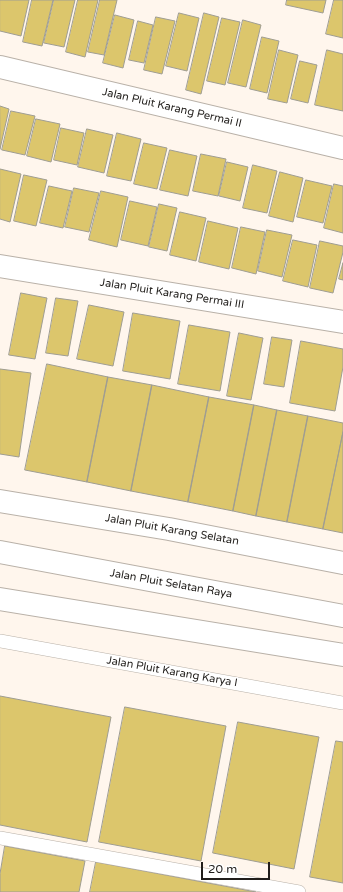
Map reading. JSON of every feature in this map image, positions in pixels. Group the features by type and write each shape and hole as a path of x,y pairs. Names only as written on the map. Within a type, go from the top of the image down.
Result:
{"street":[{"name":"Jalan Pluit Karang Permai II","path":"0,67 343,148"},
{"name":"Jalan Pluit Karang Permai III","path":"0,266 343,322"},
{"name":"Jalan Pluit Karang Selatan","path":"0,501 169,529 343,563"},
{"name":"Jalan Pluit Selatan Raya","path":"0,552 343,616"},
{"path":"0,599 343,655"}],"lane":[{"name":"Jalan Pluit Karang Karya I","path":"0,641 343,703"},
{"path":"0,838 299,892"}],"building":[{"path":"0,0 29,0 21,36 0,31"},
{"path":"32,0 53,0 42,46 23,42"},
{"path":"54,0 75,0 64,47 44,43"},
{"path":"78,0 98,0 85,57 66,52"},
{"path":"100,0 117,0 104,55 88,52"},
{"path":"287,0 326,0 323,13 286,5"},
{"path":"334,0 343,0 343,38 326,34"},
{"path":"179,13 199,18 187,71 166,66"},
{"path":"204,13 219,17 201,94 186,90"},
{"path":"115,15 134,20 123,68 103,63"},
{"path":"156,17 175,21 162,74 144,70"},
{"path":"222,18 240,22 225,85 207,81"},
{"path":"243,20 261,25 246,87 228,83"},
{"path":"138,21 153,25 144,63 129,60"},
{"path":"262,37 279,41 267,93 250,89"},
{"path":"279,50 298,55 287,103 268,99"},
{"path":"327,50 343,54 343,111 315,105"},
{"path":"300,61 317,65 308,103 291,99"},
{"path":"0,106 9,109 0,149"},
{"path":"11,111 35,116 25,155 2,150"},
{"path":"36,119 60,124 51,162 27,156"},
{"path":"61,128 84,133 77,165 54,160"},
{"path":"87,129 113,135 104,173 78,167"},
{"path":"117,133 141,139 131,181 107,176"},
{"path":"144,143 167,148 157,189 134,184"},
{"path":"170,150 197,156 188,196 160,190"},
{"path":"201,154 226,159 218,196 193,191"},
{"path":"227,162 248,167 240,201 219,196"},
{"path":"253,165 277,171 267,213 243,208"},
{"path":"0,169 21,174 10,222 0,219"},
{"path":"280,172 303,178 293,222 269,216"},
{"path":"24,175 47,180 36,226 14,221"},
{"path":"306,180 332,186 323,223 297,217"},
{"path":"334,184 343,186 343,233 324,228"},
{"path":"49,186 72,191 63,228 40,223"},
{"path":"74,188 99,193 89,232 65,227"},
{"path":"101,191 128,197 117,247 89,240"},
{"path":"130,201 157,207 148,246 121,240"},
{"path":"159,204 177,208 167,251 149,247"},
{"path":"180,212 206,218 196,261 170,255"},
{"path":"208,221 238,228 229,269 199,262"},
{"path":"241,227 265,232 256,274 232,268"},
{"path":"267,230 292,235 282,277 258,271"},
{"path":"293,240 317,245 308,287 283,281"},
{"path":"320,241 343,246 343,252 333,293 310,288"},
{"path":"343,263 343,280 339,279"},
{"path":"21,293 47,298 35,359 9,355"},
{"path":"56,298 78,301 68,356 46,353"},
{"path":"89,305 124,312 113,366 77,359"},
{"path":"133,313 180,321 170,379 123,371"},
{"path":"189,325 230,332 220,391 178,384"},
{"path":"239,333 263,338 251,400 227,396"},
{"path":"272,337 292,340 284,387 264,384"},
{"path":"301,341 343,349 343,367 335,411 290,403"},
{"path":"47,364 108,377 87,482 25,470"},
{"path":"0,369 31,373 19,457 0,454"},
{"path":"108,377 152,385 131,491 87,482"},
{"path":"152,385 209,397 188,502 131,491"},
{"path":"209,397 254,405 233,511 188,502"},
{"path":"254,405 277,410 256,516 233,511"},
{"path":"277,410 308,416 287,522 256,516"},
{"path":"308,416 343,423 343,432 323,529 287,522"},
{"path":"343,432 343,533 323,529"},
{"path":"0,696 111,717 87,842 0,825"},
{"path":"125,707 226,726 201,861 99,842"},
{"path":"238,722 319,737 294,869 213,853"},
{"path":"336,741 343,742 343,883 310,877"},
{"path":"5,846 85,861 79,892 0,892 0,874"},
{"path":"96,862 256,892 90,892"}]}
